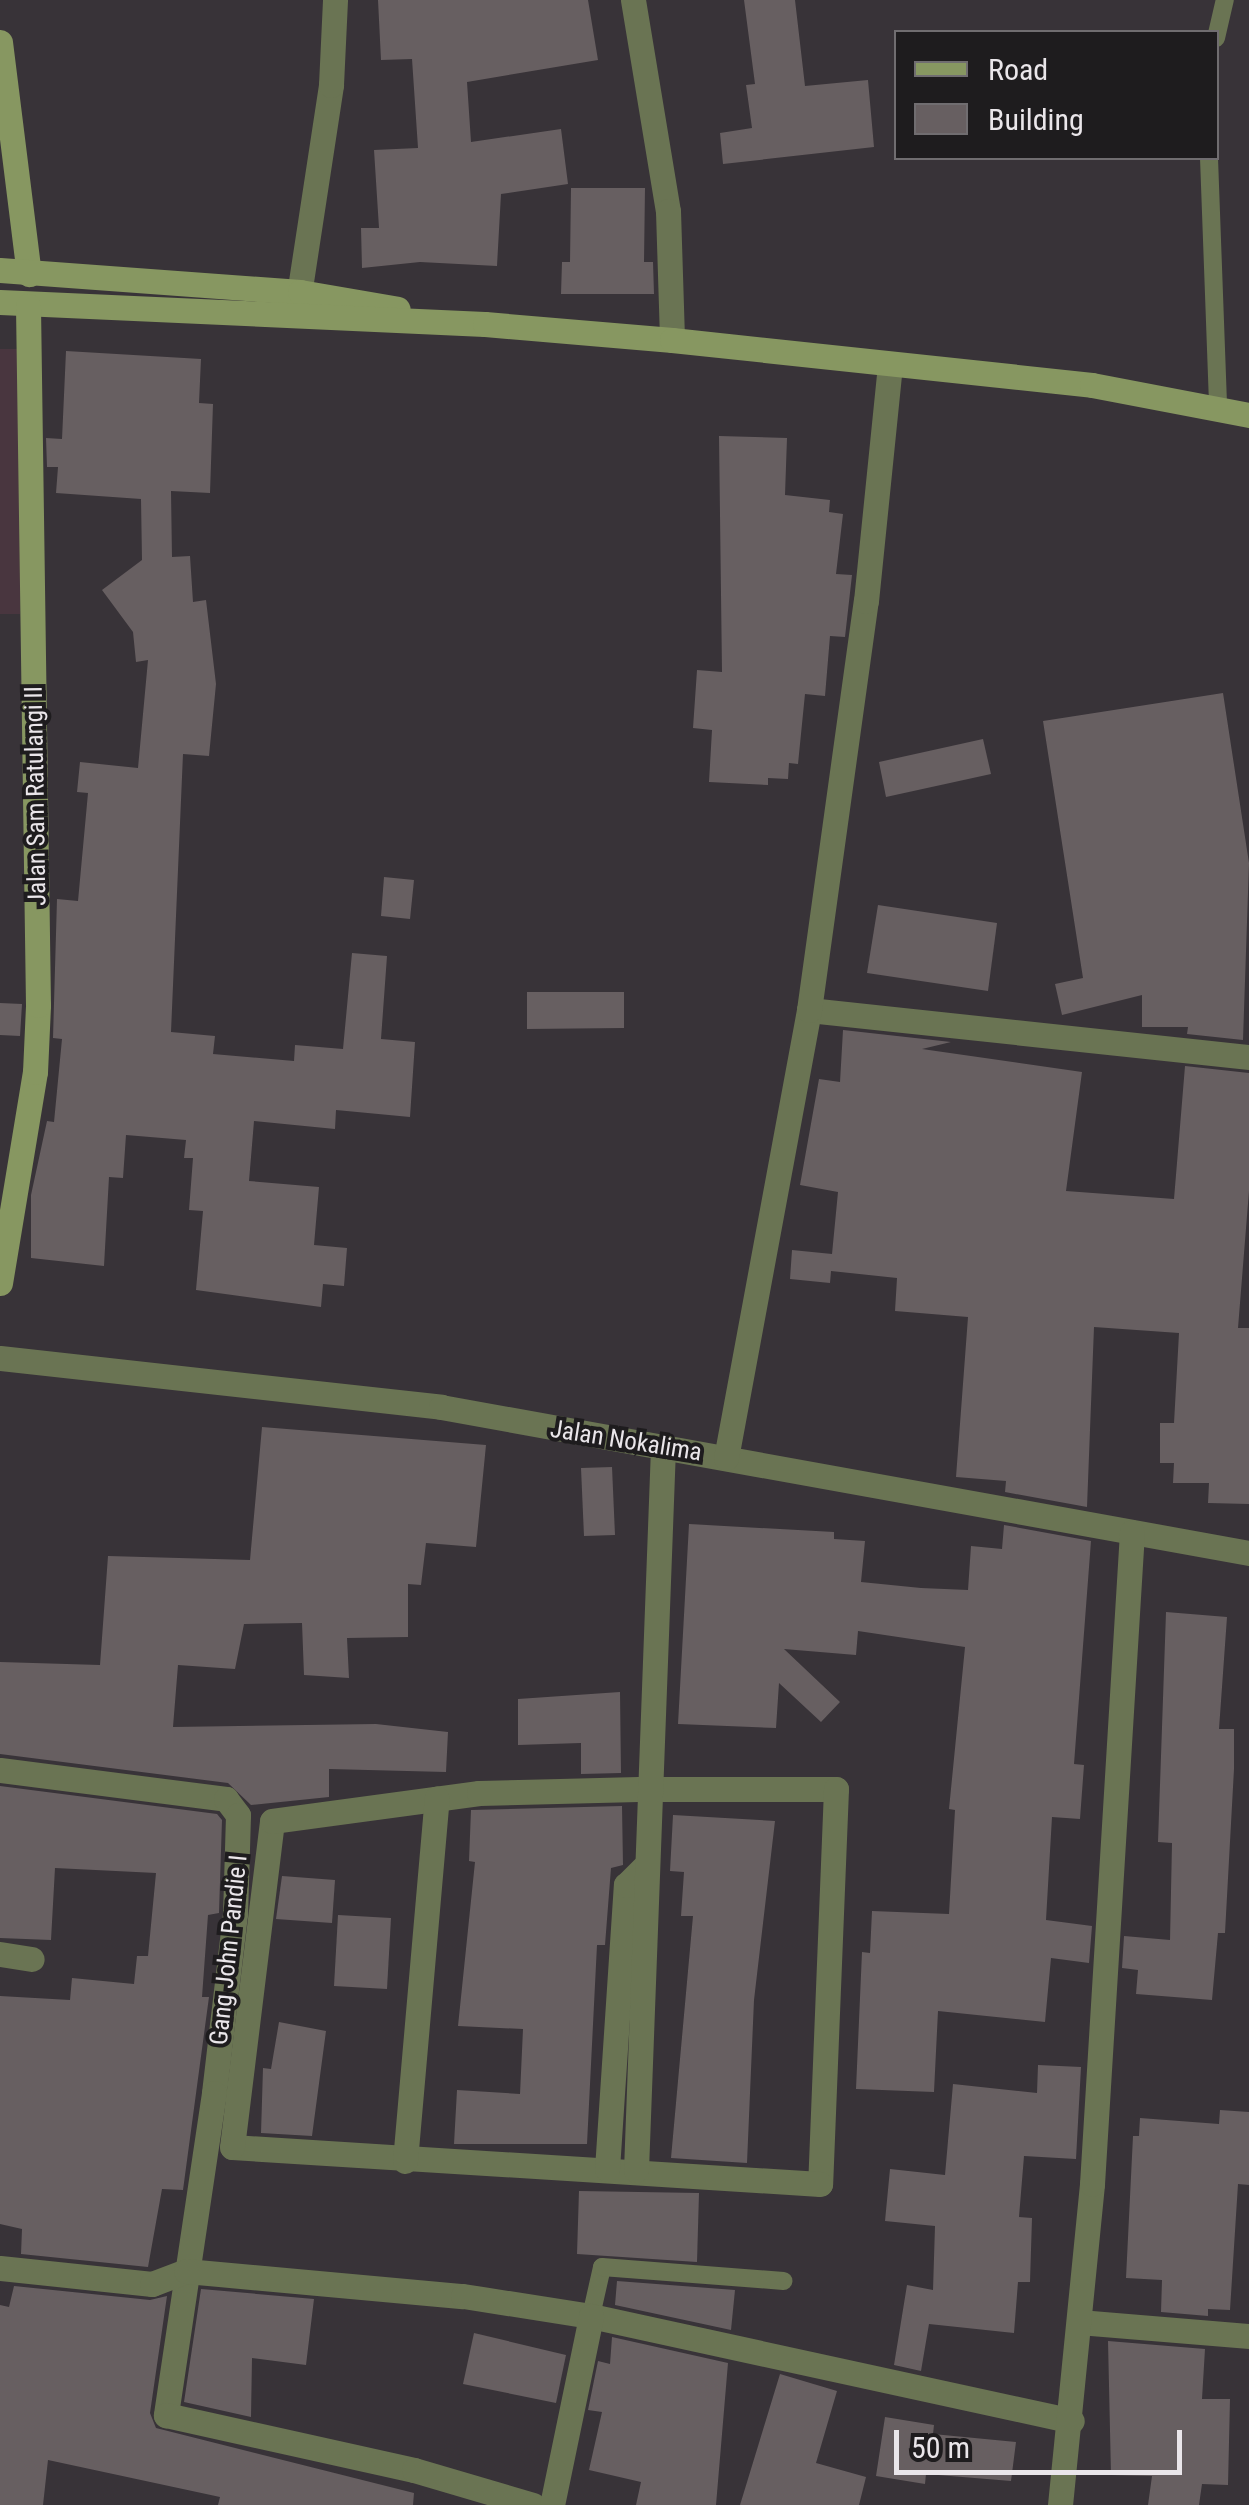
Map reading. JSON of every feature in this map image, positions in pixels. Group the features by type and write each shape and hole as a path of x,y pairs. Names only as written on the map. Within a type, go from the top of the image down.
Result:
{"main road":[{"path":"0,42 29,274"},
{"path":"0,270 300,292 485,324"},
{"path":"0,302 485,324 672,340 1092,385 1249,415"},
{"name":"Jalan Sam Ratulangi II","path":"0,1283 35,1072 38,1006 28,306"}],"street":[{"path":"296,318 331,86 335,0"},
{"path":"633,0 668,211 672,340"},
{"path":"726,1458 809,1010 866,600 890,366"},
{"path":"809,1010 1249,1057"},
{"name":"Jalan Nokalima","path":"0,1358 441,1407 1249,1553"},
{"path":"636,2170 651,1888 642,1869 662,1448"},
{"path":"1060,2505 1072,2421 1121,1786 1132,1532"},
{"name":"Gang John Pandie I","path":"0,1770 190,1793 235,1806 241,1838 236,1914 186,2271"},
{"path":"648,1789 836,1789 820,2184 636,2170 405,2161 232,2147 272,1821 437,1798 648,1789"},
{"path":"405,2161 437,1798"},
{"path":"608,2169 626,1885 642,1869"},
{"path":"0,1954 32,1959"},
{"path":"0,2268 152,2284 186,2271 464,2296 592,2316 1072,2421"},
{"path":"186,2271 166,2415 414,2470 533,2505"},
{"path":"552,2505 592,2316"},
{"path":"1079,2322 1249,2336"}],"lane":[{"path":"1218,30 1225,0"},
{"path":"1209,160 1218,409"},
{"path":"592,2316 602,2267 783,2281"}],"shaded area":[{"path":"0,349 21,349 20,614 0,614"}],"building":[{"path":"378,0 588,0 598,60 467,82 471,142 561,129 568,184 501,194 497,266 420,262 362,268 361,228 379,228 374,150 418,148 412,59 381,60"},
{"path":"744,0 795,0 805,86 868,80 874,147 723,164 720,133 752,128 746,85 755,84"},
{"path":"571,188 645,188 644,262 653,262 654,294 561,294 562,262 570,262"},
{"path":"66,351 201,359 199,403 213,404 210,493 171,491 172,557 190,556 193,602 206,600 216,684 209,756 183,754 171,1032 215,1036 213,1054 294,1061 295,1045 343,1049 352,953 387,956 381,1039 415,1042 410,1117 336,1110 335,1129 254,1121 249,1181 319,1187 314,1245 347,1248 344,1286 323,1284 321,1307 196,1290 203,1211 189,1210 193,1158 184,1158 186,1140 126,1135 123,1178 109,1177 104,1266 31,1258 31,1195 47,1121 54,1122 62,1039 53,1038 57,899 78,901 88,793 77,792 80,762 138,768 148,660 136,662 133,632 102,590 142,560 141,499 56,493 58,467 47,467 46,438 62,439"},
{"path":"719,436 787,438 785,495 830,500 829,512 843,514 836,574 852,575 845,637 830,636 825,696 805,694 798,764 789,763 788,779 768,778 768,785 709,782 712,730 693,728 697,670 722,672"},
{"path":"1223,693 1249,863 1243,1040 1187,1034 1188,1027 1142,1027 1142,995 1062,1015 1055,984 1083,978 1043,721"},
{"path":"983,739 991,774 886,797 879,762"},
{"path":"384,877 414,880 410,919 381,916"},
{"path":"878,905 997,923 988,991 867,973"},
{"path":"527,992 624,992 624,1028 527,1029"},
{"path":"0,1003 22,1004 20,1036 0,1035"},
{"path":"843,1030 951,1042 922,1049 1082,1072 1066,1191 1174,1199 1185,1066 1249,1073 1249,1191 1238,1328 1249,1328 1249,1504 1208,1503 1209,1483 1173,1483 1174,1463 1160,1463 1160,1423 1174,1423 1179,1333 1094,1327 1087,1507 1005,1492 1006,1481 956,1477 968,1317 895,1311 897,1278 831,1271 830,1283 790,1279 792,1250 832,1254 838,1192 800,1185 819,1079 840,1082"},
{"path":"262,1427 486,1445 476,1547 426,1543 421,1585 408,1584 408,1637 347,1638 349,1678 304,1675 302,1623 244,1624 235,1669 178,1665 173,1727 376,1724 448,1732 446,1772 329,1769 329,1797 251,1805 228,1783 0,1754 0,1662 100,1665 108,1556 250,1560"},
{"path":"612,1467 615,1535 584,1536 581,1468"},
{"path":"689,1524 834,1532 834,1539 865,1541 861,1582 968,1590 971,1546 1002,1549 1004,1525 1091,1541 1074,1764 1084,1765 1080,1819 1052,1817 1046,1920 1092,1926 1089,1963 1051,1958 1045,2022 938,2011 934,2092 856,2089 862,1952 870,1953 872,1911 949,1914 955,1810 949,1809 965,1647 858,1631 856,1655 784,1649 840,1702 821,1722 779,1683 776,1728 678,1724"},
{"path":"1166,1612 1227,1617 1219,1729 1234,1729 1234,1769 1225,1933 1218,1933 1212,2000 1136,1994 1138,1970 1122,1968 1124,1936 1170,1940 1172,1843 1158,1842"},
{"path":"620,1692 621,1773 581,1774 581,1743 518,1745 518,1699"},
{"path":"0,1786 217,1814 222,1820 219,1913 208,1915 202,1997 209,1997 183,2190 162,2189 148,2267 21,2254 22,2229 0,2224 0,1996 70,2000 72,1978 134,1984 137,1956 148,1956 156,1873 55,1868 51,1940 0,1938"},
{"path":"622,1806 623,1865 611,1868 605,1945 597,1945 587,2144 454,2144 457,2090 520,2094 523,2029 458,2026 475,1862 469,1861 471,1810"},
{"path":"673,1815 775,1821 754,2000 747,2163 671,2158 693,1916 681,1916 684,1872 670,1871"},
{"path":"282,1876 335,1880 332,1923 276,1919"},
{"path":"338,1915 391,1918 387,1989 334,1986"},
{"path":"279,2022 326,2031 312,2136 261,2133 263,2068 271,2069"},
{"path":"1038,2065 1081,2067 1076,2159 1024,2156 1019,2217 1032,2218 1030,2282 1018,2282 1014,2333 929,2324 921,2371 894,2365 907,2285 933,2290 935,2226 885,2221 890,2169 945,2175 953,2084 1037,2093"},
{"path":"1220,2110 1249,2112 1249,2185 1238,2184 1230,2310 1208,2309 1208,2316 1161,2312 1162,2280 1126,2278 1133,2136 1139,2136 1140,2118 1219,2124"},
{"path":"579,2191 699,2193 697,2262 577,2254"},
{"path":"617,2281 735,2290 731,2330 615,2305"},
{"path":"14,2286 150,2300 167,2296 150,2413 156,2428 414,2493 413,2505 218,2505 220,2497 48,2460 43,2505 0,2505 0,2305 9,2307"},
{"path":"201,2289 314,2299 306,2365 252,2358 251,2417 184,2402"},
{"path":"474,2333 566,2355 556,2403 463,2384"},
{"path":"612,2337 728,2363 716,2505 636,2505 641,2482 589,2470 602,2412 588,2410 598,2361 610,2364"},
{"path":"1108,2341 1205,2349 1202,2399 1230,2399 1228,2485 1202,2484 1199,2505 1148,2505 1152,2476 1111,2475"},
{"path":"780,2374 837,2391 816,2463 866,2477 859,2505 740,2505"},
{"path":"885,2417 934,2425 933,2434 1016,2442 1011,2481 926,2474 925,2484 876,2476"}]}
